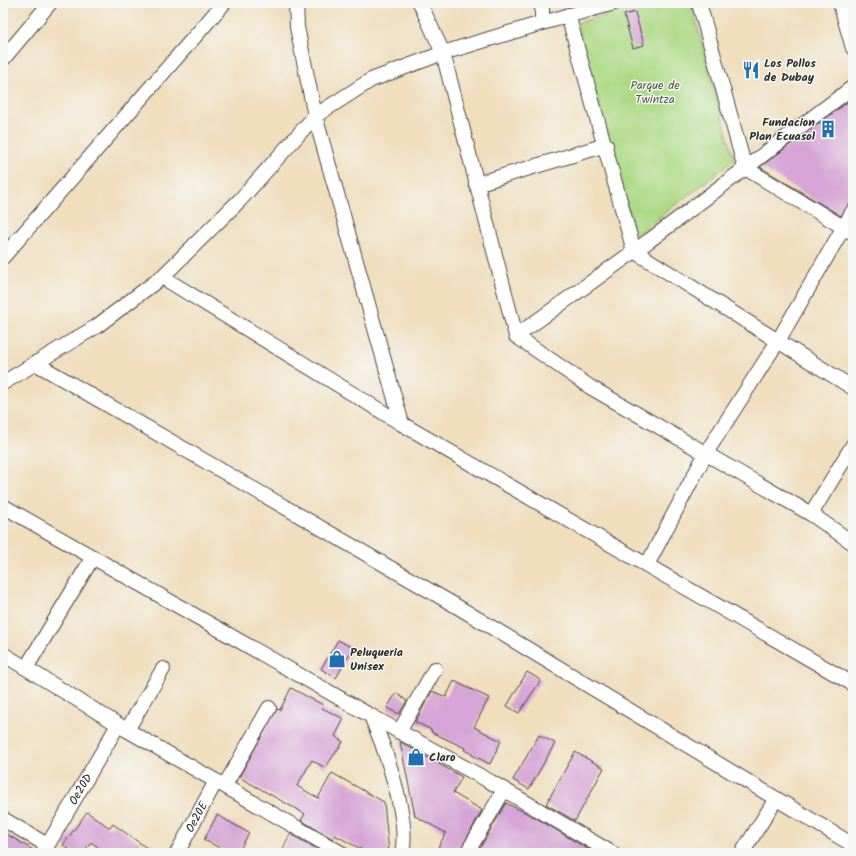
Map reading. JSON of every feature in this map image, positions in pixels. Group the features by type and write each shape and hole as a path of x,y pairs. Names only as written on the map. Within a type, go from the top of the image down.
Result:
{"street":[{"path":"3,59 50,3"},
{"path":"3,257 224,3"},
{"path":"296,3 297,27 315,116 402,424"},
{"path":"420,3 443,53 516,336 590,387 811,514 853,543"},
{"path":"542,3 542,23"},
{"path":"3,383 97,326 162,277 240,200 315,116 371,80 443,53 568,15 614,3"},
{"path":"699,3 745,168 849,230"},
{"path":"840,3 853,48"},
{"path":"568,15 606,145 634,251 853,388"},
{"path":"516,336 634,251 853,87"},
{"path":"476,184 606,145"},
{"path":"647,564 706,453 849,230 853,211"},
{"path":"162,277 402,424 853,684"},
{"path":"35,363 451,603 853,845"},
{"path":"811,514 853,446"},
{"path":"3,506 399,732 504,790 612,853"},
{"path":"26,668 93,557"},
{"path":"3,654 123,728 341,853"},
{"name":"Oe20D","path":"45,849 163,669"},
{"path":"399,732 435,669"},
{"name":"Oe20E","path":"177,853 269,708"},
{"path":"371,716 382,742 398,798 404,834 402,853"},
{"path":"467,853 504,790"},
{"path":"742,853 776,799"},
{"path":"3,819 45,849"}],"green space":[{"name":"Parque de Twintza","path":"649,3 691,3 734,160 635,236 577,23"}],"building":[{"path":"635,12 644,45 633,48 624,15"},
{"name":"Fundacion Plan Ecuasol","path":"853,98 853,199 841,216 760,167"},
{"name":"Peluqueria Unisex","path":"338,640 353,648 336,678 321,669"},
{"path":"527,672 541,680 519,713 507,706"},
{"path":"454,681 489,698 474,727 501,741 490,764 464,750 465,748 431,732 432,730 415,722 432,691 446,697"},
{"path":"291,688 323,705 322,708 344,719 335,736 343,742 325,768 312,760 297,786 318,798 332,773 384,802 389,853 368,853 335,835 333,839 301,820 305,814 239,777 277,709 280,710"},
{"path":"396,693 407,701 399,714 387,708"},
{"path":"539,735 555,743 529,789 513,780"},
{"path":"400,742 462,777 453,793 482,810 459,853 435,853 446,833 415,816"},
{"path":"575,752 604,768 575,821 546,804"},
{"path":"506,803 538,819 594,853 477,853"},
{"path":"87,812 110,828 113,824 154,853 106,853 91,842 83,853 74,853 63,845"},
{"path":"217,815 249,833 238,853 230,853 204,840"},
{"path":"3,832 35,851 35,853 3,853"},
{"path":"290,834 324,853 281,853"}],"place":[{"name":"Los Pollos de Dubay","path":"751,70"},
{"name":"Fundacion Plan Ecuasol","path":"828,129"},
{"name":"Peluqueria Unisex","path":"337,659"},
{"name":"Claro","path":"416,757"}]}
